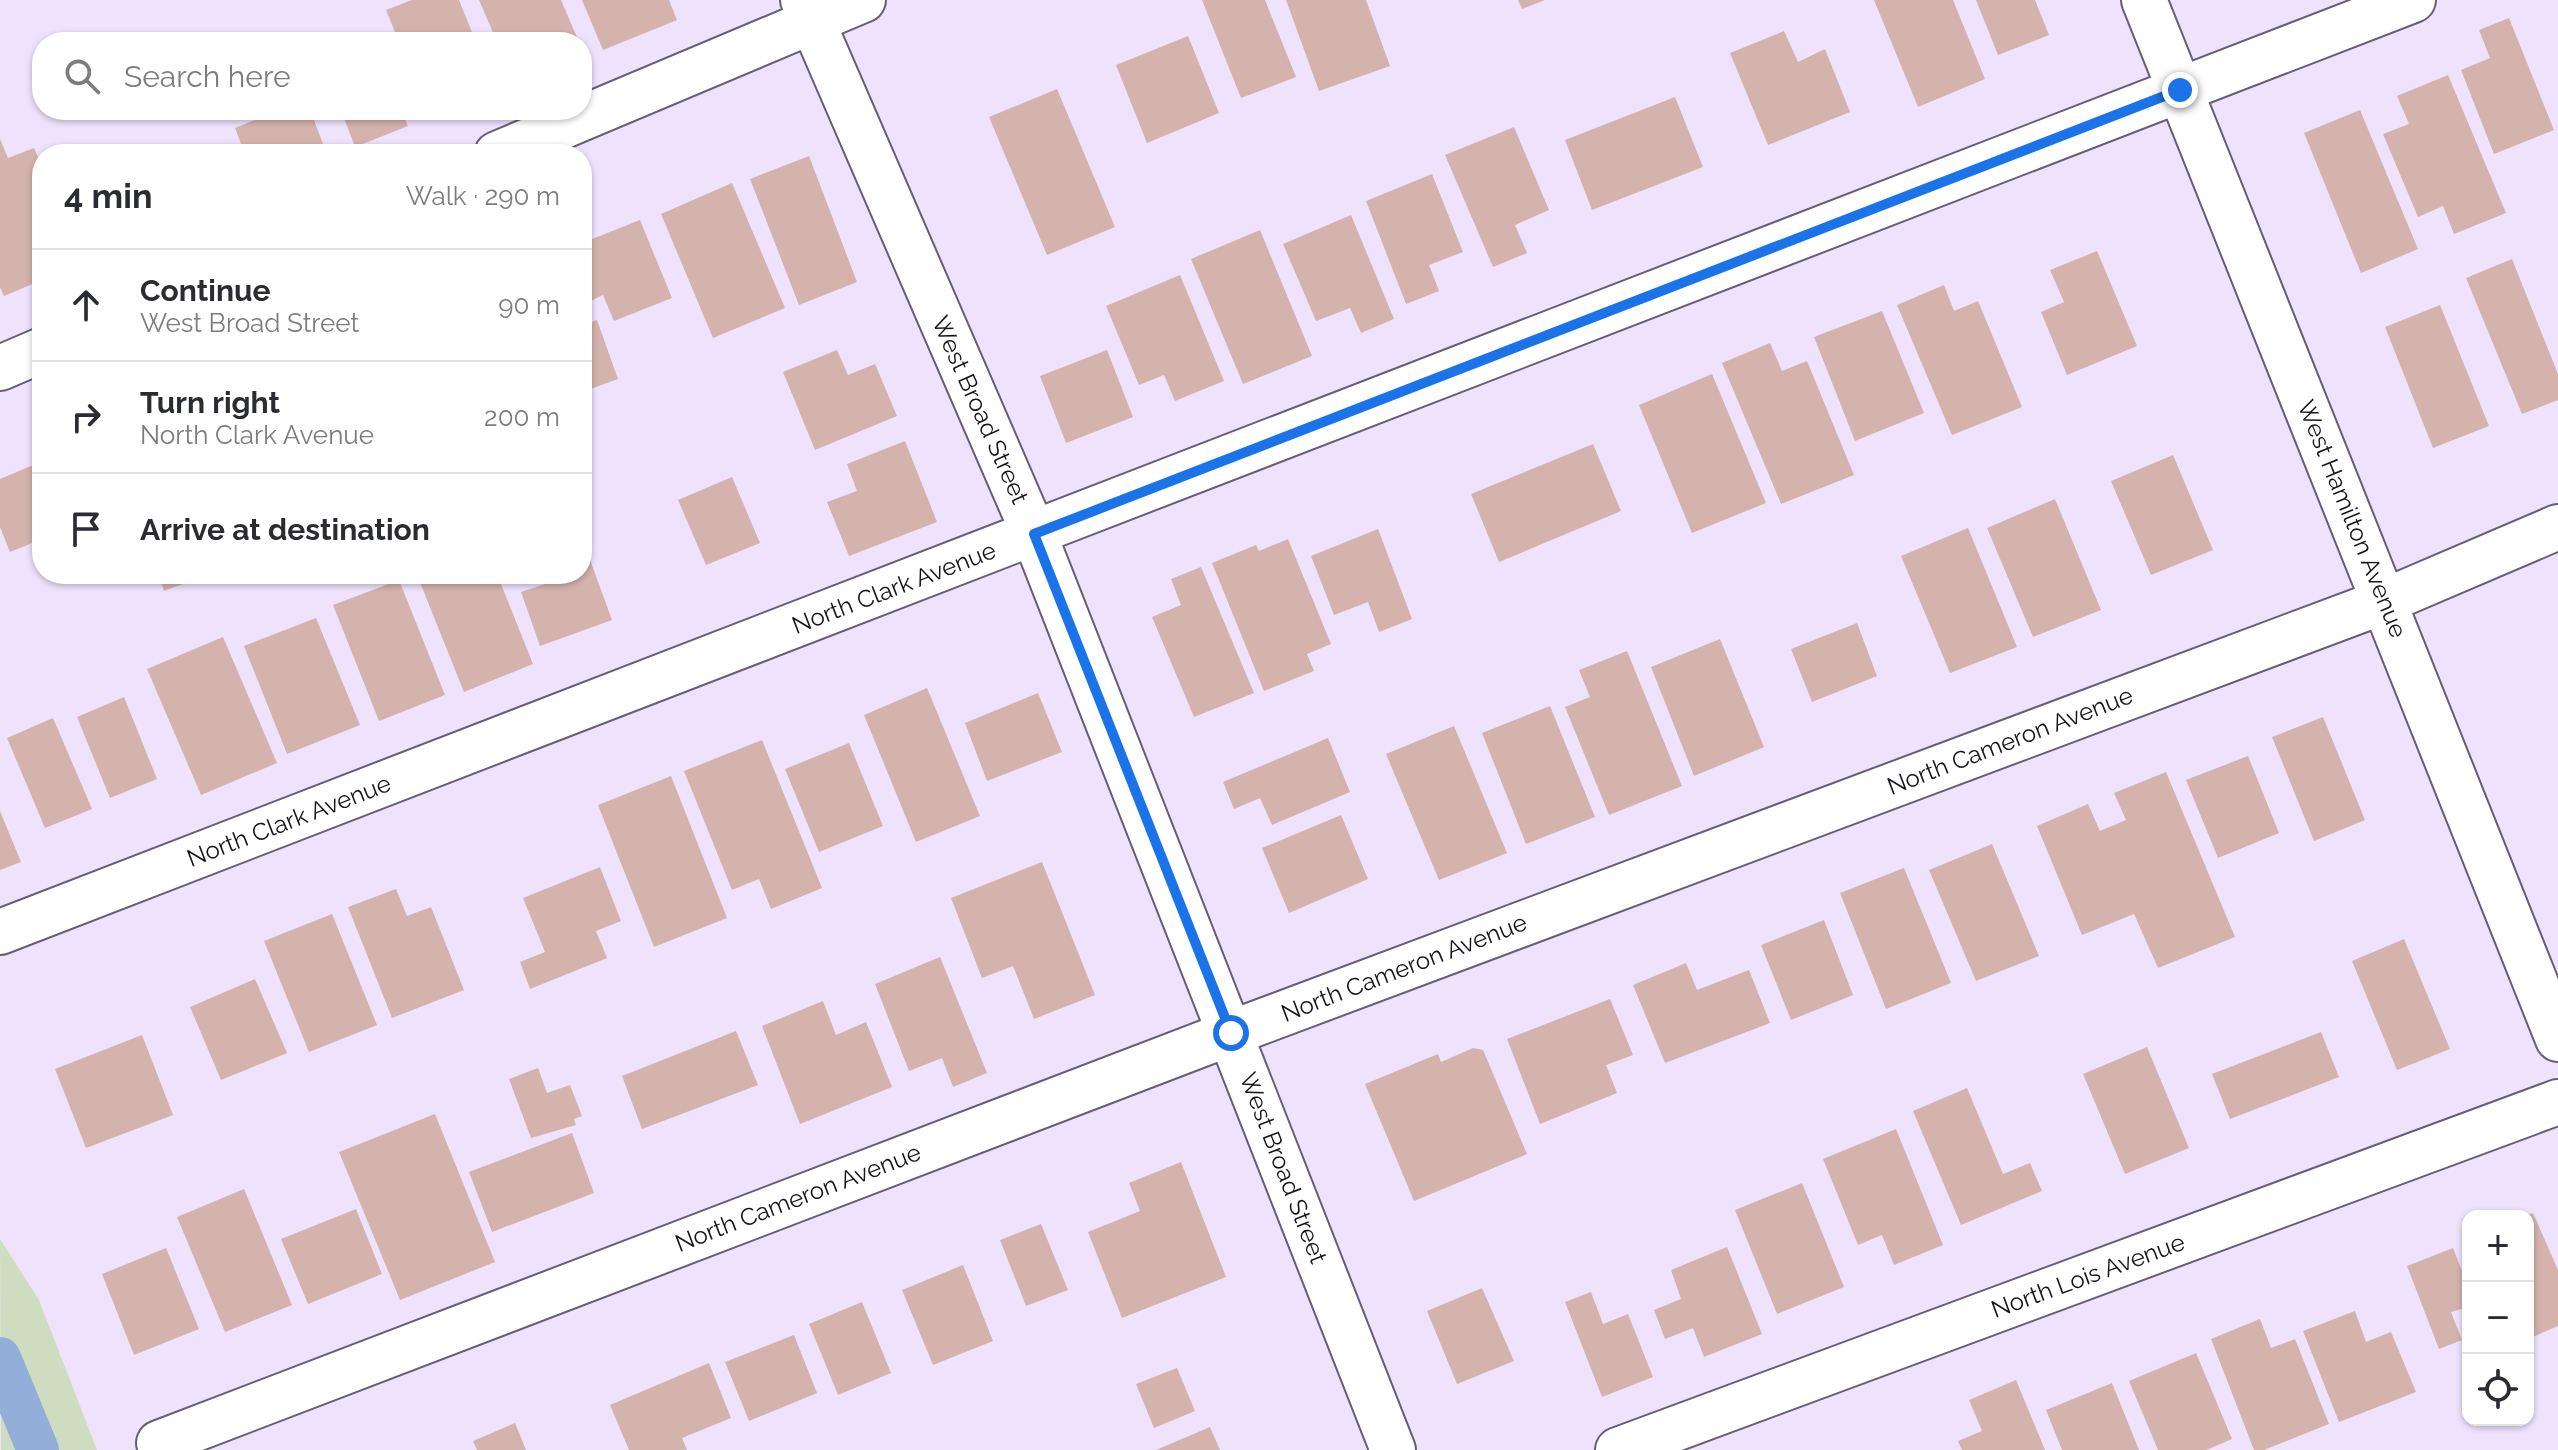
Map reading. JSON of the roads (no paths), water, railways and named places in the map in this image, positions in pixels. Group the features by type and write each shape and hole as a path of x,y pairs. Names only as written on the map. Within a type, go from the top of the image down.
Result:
{"street":[{"path":"592,110 806,10 863,0"},
{"name":"West Hamilton Avenue","path":"2144,0 2558,1039"},
{"name":"North Clark Avenue","path":"0,932 2413,0"},
{"name":"West Broad Street","path":"806,10 1034,534 1393,1450"},
{"path":"518,144 570,120"},
{"path":"0,368 32,354"},
{"name":"North Cameron Avenue","path":"159,1443 1231,1033 2385,601 2558,527"},
{"name":"North Lois Avenue","path":"1618,1450 2558,1102"}],"waterway":[{"path":"0,1358 38,1450"}]}
